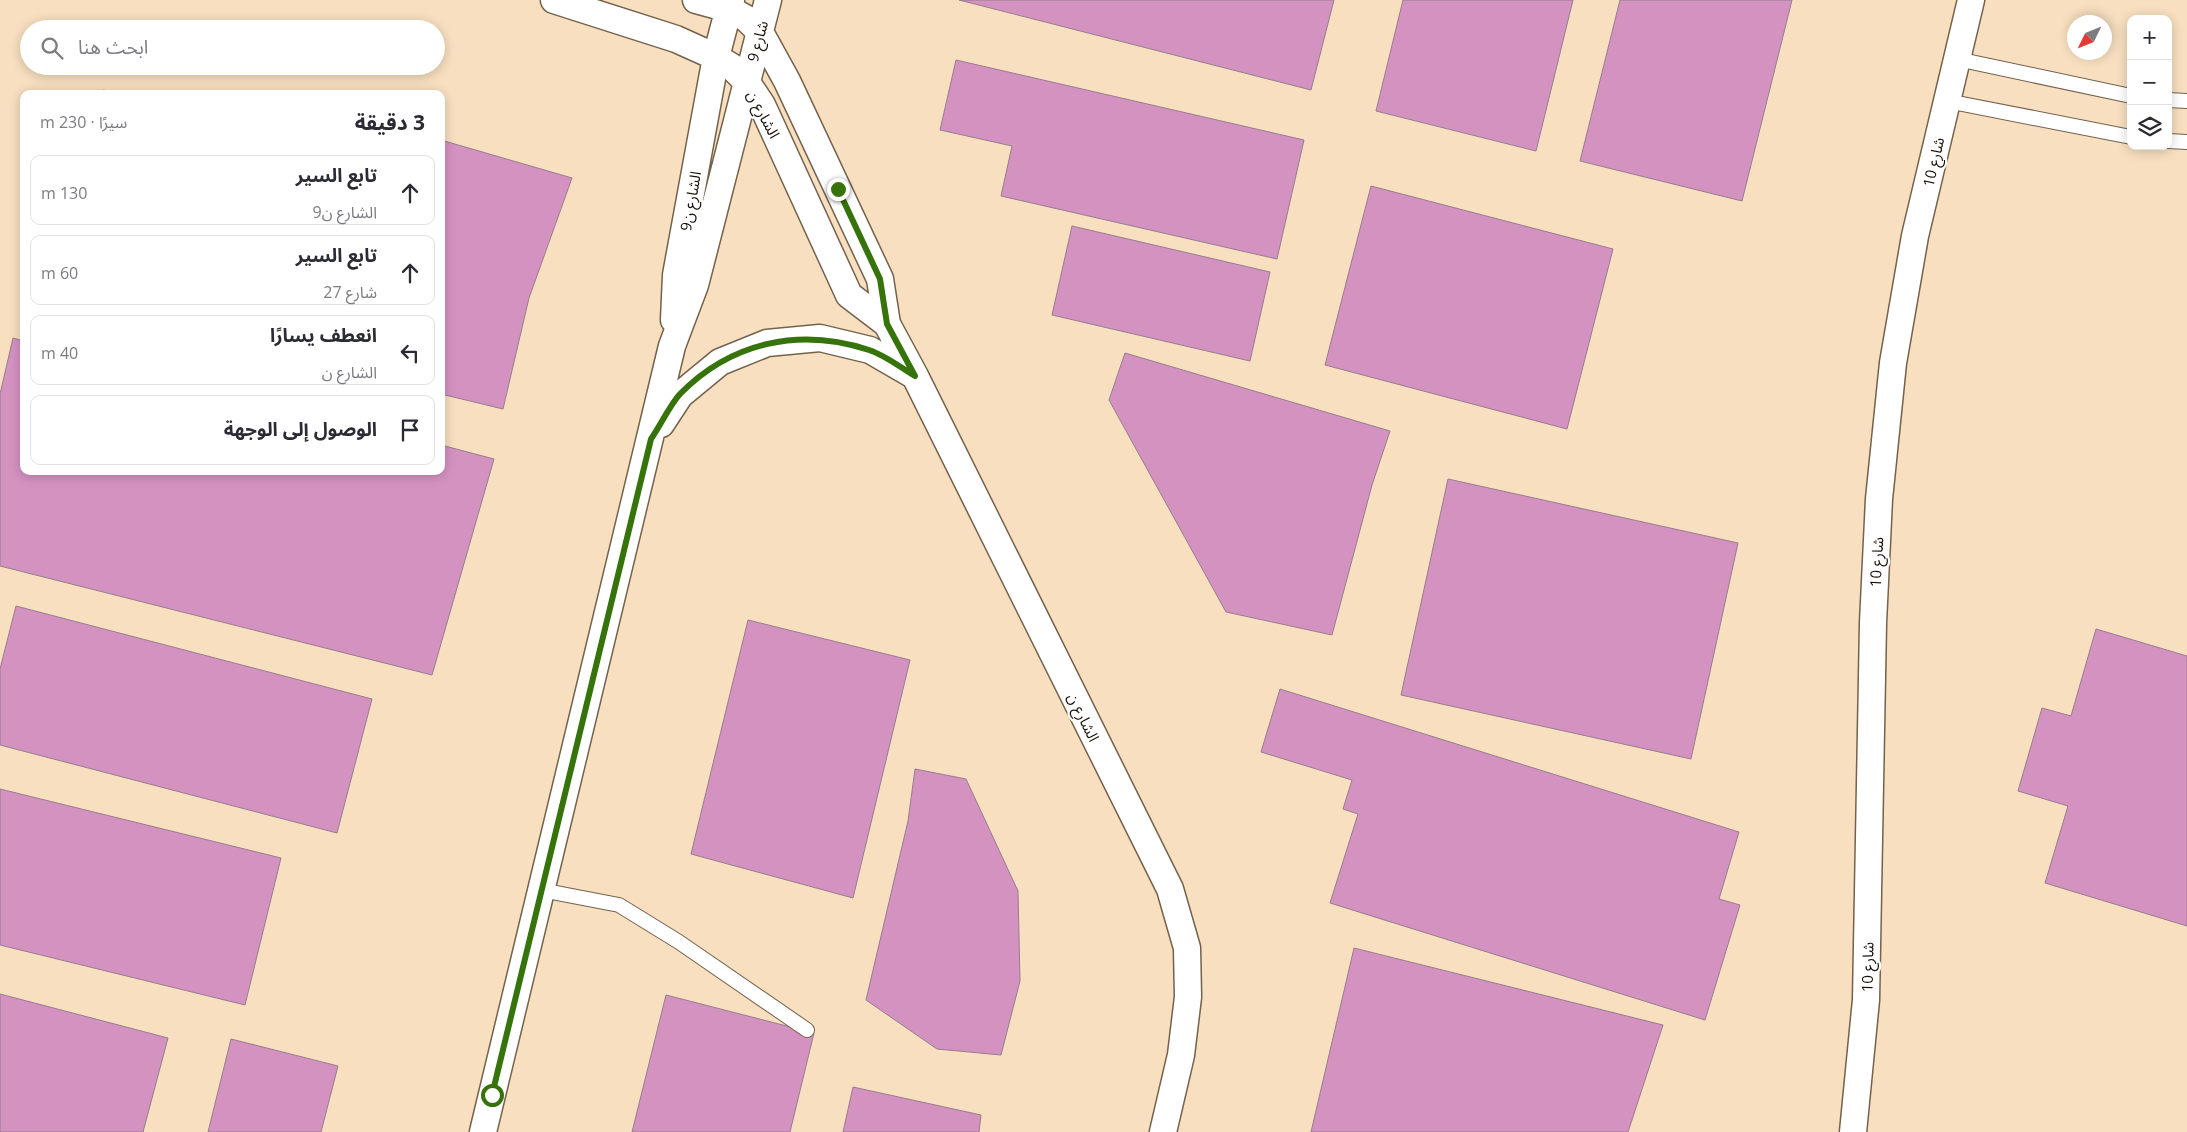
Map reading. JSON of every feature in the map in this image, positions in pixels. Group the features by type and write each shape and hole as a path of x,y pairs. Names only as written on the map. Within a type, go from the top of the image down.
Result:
{"street":[{"name":"الشارع ن","path":"554,0 676,39 716,57 732,67 746,81 762,105 849,295 887,324"},
{"name":"الشارع ن","path":"696,0 730,5 747,19 760,32 787,81 880,279 887,324 915,376 1170,889 1187,948 1188,997 1181,1055 1163,1132"},
{"name":"شارع 9","path":"746,81 768,0"},
{"name":"شارع 10","path":"1853,1132 1866,1000 1872,633 1878,499 1893,363 1915,236 1971,0"},
{"path":"716,57 730,5"},
{"name":"الشارع ن9","path":"672,346 676,275 716,57"},
{"name":"الشارع ن9","path":"483,1132 672,346 695,285 746,81"},
{"path":"651,439 680,395 720,362 768,342 820,338 870,350 915,376"}],"lane":[{"path":"1957,59 2127,95"},
{"path":"2172,100 2187,101"},
{"path":"1947,101 2127,136"},
{"path":"2172,141 2187,142"},
{"path":"542,890 619,905 679,942 807,1030"}],"shaded area":[{"path":"0,0 2187,0 2187,1132 0,1132"}],"building":[{"path":"959,0 1334,0 1311,90"},
{"path":"1403,0 1573,0 1536,151 1376,111"},
{"path":"1620,0 1792,0 1742,201 1580,161"},
{"path":"956,60 1304,140 1277,259 1001,196 1012,146 940,130"},
{"path":"445,141 572,178 529,298 503,409 445,395"},
{"path":"1371,186 1613,249 1567,429 1325,365"},
{"path":"1072,226 1270,272 1250,361 1052,315"},
{"path":"13,338 20,340 20,475 445,475 445,446 494,459 432,675 0,566 0,394"},
{"path":"1125,353 1390,431 1372,485 1332,635 1226,612 1109,400"},
{"path":"1448,479 1738,543 1691,759 1401,695"},
{"path":"16,606 372,699 337,833 0,745 0,669"},
{"path":"748,620 910,660 853,898 691,854"},
{"path":"2096,629 2187,656 2187,926 2045,883 2068,806 2018,791 2042,708 2071,716"},
{"path":"1280,689 1739,832 1719,899 1740,905 1705,1020 1330,903 1358,814 1343,809 1352,780 1261,752"},
{"path":"915,769 966,779 1018,891 1020,981 1001,1055 937,1049 866,1000 908,821"},
{"path":"0,789 281,858 245,1005 0,945"},
{"path":"1354,948 1663,1025 1628,1132 1311,1132"},
{"path":"0,994 168,1038 143,1132 0,1132"},
{"path":"666,995 814,1033 790,1132 632,1132"},
{"path":"231,1039 338,1066 321,1132 208,1132"},
{"path":"853,1087 981,1115 979,1132 843,1132"}],"route":[{"path":"492,1095 651,439 680,395 720,362 768,342 820,338 870,350 915,376 887,324 880,279 838,189"}]}
